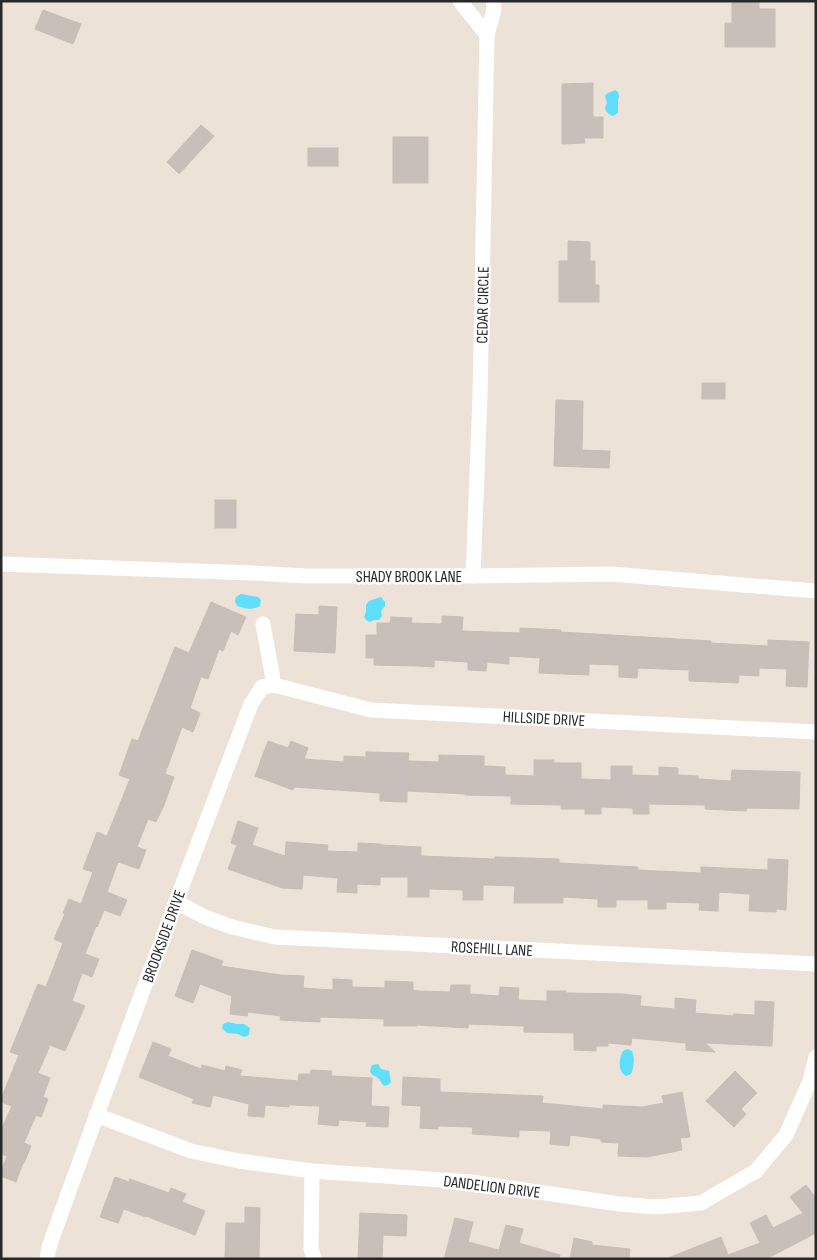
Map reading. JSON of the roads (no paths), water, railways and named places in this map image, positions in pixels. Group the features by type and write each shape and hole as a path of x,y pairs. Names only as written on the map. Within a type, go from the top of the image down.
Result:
{"street":[{"path":"460,1 487,35"},
{"name":"CEDAR CIRCLE","path":"473,576 480,396 487,35 494,10 493,1"},
{"name":"SHADY BROOK LANE","path":"1,564 305,576 611,574 816,591"},
{"path":"263,624 274,685"},
{"name":"HILLSIDE DRIVE","path":"274,685 371,710 816,732"},
{"name":"BROOKSIDE DRIVE","path":"47,1259 49,1247 96,1115 251,704 262,687 274,685"},
{"name":"ROSEHILL LANE","path":"176,902 232,928 275,937 816,964"},
{"name":"DANDELION DRIVE","path":"96,1115 191,1151 239,1161 312,1171 471,1182 619,1204 656,1207 701,1203 756,1171 786,1135 810,1081 816,1057"},
{"path":"312,1171 311,1248 314,1259"}],"water":[{"path":"615,90 619,96 618,113 613,116 605,109 607,103 605,96"},
{"path":"241,594 258,597 261,600 260,606 249,609 237,606 236,597"},
{"path":"381,597 385,602 385,606 381,611 382,616 379,620 367,621 364,617 366,605 369,601"},
{"path":"228,1022 244,1024 250,1028 249,1035 244,1037 226,1032 222,1028 223,1024"},
{"path":"628,1049 632,1051 634,1062 631,1074 626,1076 621,1071 620,1061 623,1051"},
{"path":"378,1064 381,1069 389,1071 391,1082 388,1085 384,1086 370,1071 372,1065"}]}
